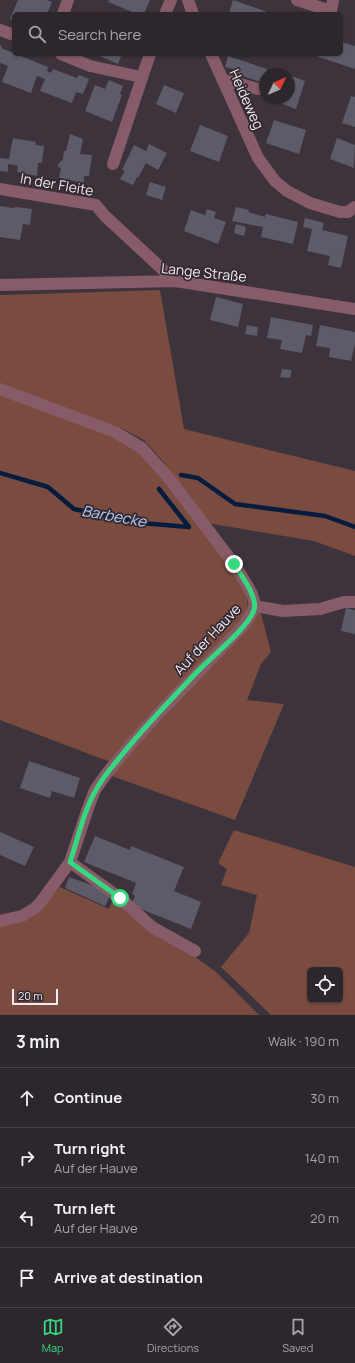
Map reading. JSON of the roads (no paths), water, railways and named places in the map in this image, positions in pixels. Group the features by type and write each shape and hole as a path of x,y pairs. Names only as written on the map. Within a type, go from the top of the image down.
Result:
{"street":[{"path":"64,12 68,0"},
{"path":"166,12 171,0"},
{"path":"188,0 192,12"},
{"path":"297,0 330,11 333,0"},
{"path":"0,30 12,35"},
{"path":"66,56 90,66 141,77"},
{"path":"112,164 149,56"},
{"name":"Heideweg","path":"212,56 258,158 275,181 287,191 310,203 340,212 348,212 355,208"},
{"path":"222,79 258,89"},
{"name":"In der Fleite","path":"0,189 96,205 104,215 175,281"},
{"name":"Lange Straße","path":"0,285 175,281 355,309"},
{"name":"Auf der Hauve","path":"0,389 115,432 142,448 168,477 234,564 252,594 254,606 252,614 244,625 159,713 107,773 95,790 70,862 50,890 35,908 22,916 0,921"},
{"path":"254,606 283,612 320,609 344,602 355,602"},
{"path":"70,862 120,898 152,927 195,951"}],"waterway":[{"name":"Barbecke","path":"0,473 48,487 74,509 141,523 189,527 159,489"},
{"name":"Barbecke","path":"181,475 198,478 235,504 325,516 355,527"}]}
